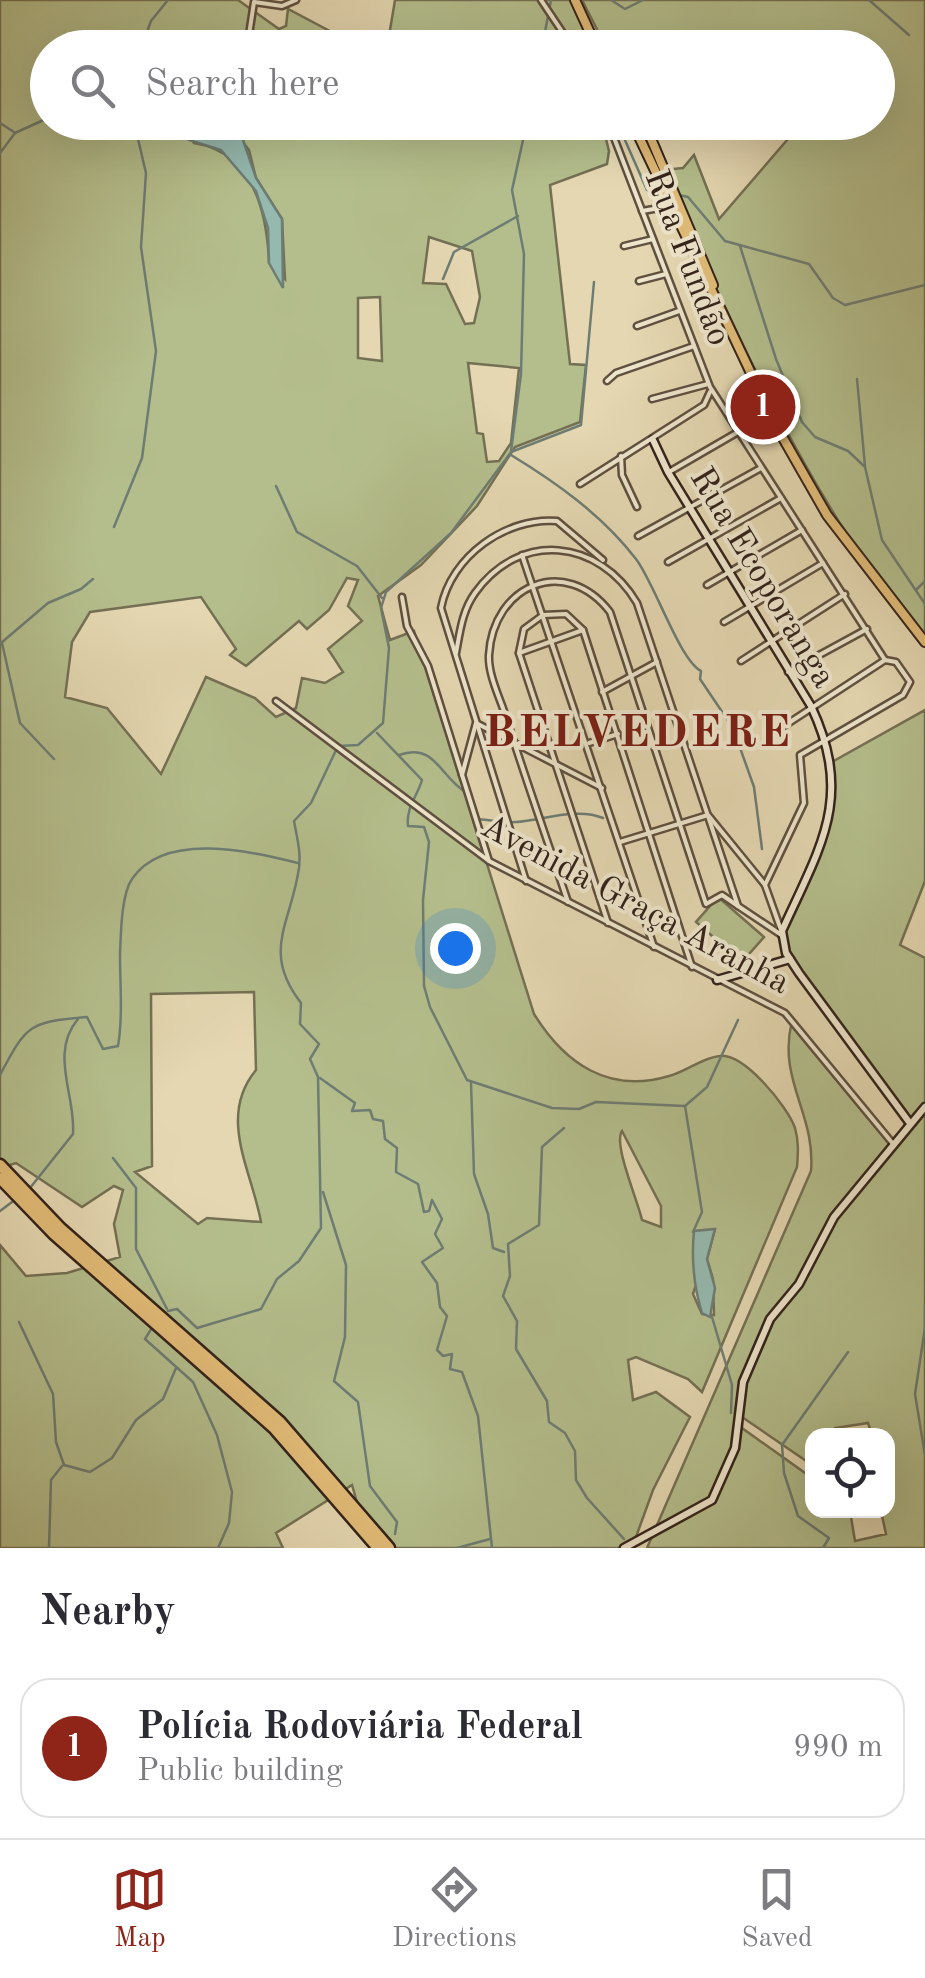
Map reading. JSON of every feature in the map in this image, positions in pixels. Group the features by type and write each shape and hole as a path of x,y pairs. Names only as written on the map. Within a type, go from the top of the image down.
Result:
{"highway":[{"path":"0,1164 47,1216 280,1422 371,1532 376,1548"},
{"path":"0,1178 54,1234 257,1412 371,1532 392,1548"}],"main road":[{"path":"575,0 589,30"},
{"path":"640,140 731,337 827,515 925,642"},
{"path":"652,140 731,337"},
{"path":"656,174 684,214"}],"street":[{"path":"250,30 254,2 282,6 296,0"},
{"path":"541,0 561,30"},
{"name":"Rua Fundão","path":"615,140 709,386 887,660 896,662 910,682 903,695 829,742"},
{"path":"642,211 671,206"},
{"path":"624,246 653,239"},
{"path":"639,280 666,274"},
{"path":"636,326 681,310"},
{"path":"607,380 616,373 695,346"},
{"path":"580,484 704,405 710,398 709,386 652,399"},
{"path":"668,472 738,432"},
{"name":"Rua Ecoporanga","path":"653,440 668,472 731,571 829,742"},
{"path":"621,456 622,475 637,507"},
{"path":"638,536 690,504 762,468"},
{"path":"668,562 781,498"},
{"path":"526,880 441,608 453,576 495,536 518,524 557,521 608,566 637,603 738,906"},
{"path":"707,585 802,530"},
{"path":"456,653 462,618 475,593 522,555 542,550 569,552 608,566"},
{"path":"522,555 654,948"},
{"path":"724,622 749,604 824,564"},
{"path":"568,902 514,742 489,652 503,607 533,584 569,583 610,612 628,678 706,904 719,895 782,934"},
{"path":"740,660 845,594"},
{"path":"402,597 408,626 428,666 489,861"},
{"path":"608,924 520,654 524,629 542,615 566,614 583,630 693,969"},
{"path":"788,672 868,628"},
{"path":"520,654 583,630"},
{"path":"781,728 887,660"},
{"path":"602,692 658,662"},
{"name":"Avenida Graça Aranha","path":"276,702 489,861 693,969 786,1013 894,1145"},
{"path":"476,723 602,788"},
{"path":"462,775 476,723"},
{"path":"587,744 618,734"},
{"path":"765,885 804,803 800,755 829,742 834,803 782,934"},
{"path":"620,842 708,815"},
{"path":"708,815 765,885 790,960 909,1122"},
{"path":"717,980 790,960"},
{"path":"624,1548 712,1500 735,1448 743,1382 770,1319 800,1284 834,1217 925,1107"}],"green space":[{"path":"0,0 238,0 279,29 286,26 288,9 328,30 30,30 30,140 193,140 214,149 230,158 253,187 265,224 269,263 285,279 282,219 256,178 249,150 241,140 606,140 607,164 550,185 570,364 586,365 580,422 515,447 477,506 421,565 378,596 390,640 414,631 534,1014 546,1032 591,1070 627,1081 669,1076 714,1057 730,1057 764,1083 784,1107 795,1128 797,1167 702,1392 688,1379 636,1357 628,1360 633,1400 656,1392 690,1417 653,1490 632,1548 370,1548 352,1485 276,1533 283,1548 0,1548 0,1245 26,1276 67,1273 120,1257 114,1224 123,1190 114,1186 82,1207 16,1163 0,1168","holes":["429,237 472,251 480,297 474,323 465,324 446,284 423,283","380,297 382,361 358,358 358,298","468,363 519,368 511,443 499,461 487,462 483,434 477,433","347,578 358,580 348,606 362,621 328,649 343,672 325,683 302,678 296,708 276,717 255,698 206,677 161,774 107,708 65,697 72,642 90,612 201,597 236,649 230,655 246,666 299,621 307,629 329,610","254,992 256,1070 239,1106 238,1125 261,1222 207,1218 198,1224 135,1172 152,1166 151,994","622,1131 661,1206 661,1227 642,1220 620,1138","715,1229 707,1259 713,1279 714,1315 702,1314 693,1294"]},
{"path":"395,0 572,0 586,30 390,30"},
{"path":"582,0 925,0 925,638 852,541 806,466 741,341 662,170 683,168 694,155 719,219 787,140 895,140 895,30 597,30"},
{"path":"925,710 925,881 900,945 925,958 925,1548 647,1548 811,1171 808,1132 789,1061 792,1021 893,1144 907,1121 786,952 779,930 832,811 832,762"},
{"path":"718,897 764,937 742,962 696,922"}],"water":[{"path":"189,140 243,140 256,178 282,219 283,288 269,263 268,228 256,191 221,150"},
{"path":"715,1229 707,1259 715,1288 710,1317 702,1313 697,1293 693,1242 694,1231"}],"waterway":[{"path":"148,30 168,0"},
{"path":"545,30 551,0"},
{"path":"611,0 625,9 643,0"},
{"path":"869,0 909,35"},
{"path":"0,123 14,132"},
{"path":"0,153 15,133 30,126"},
{"path":"114,527 142,458 156,351 141,247 146,173 138,140"},
{"path":"511,451 521,374 524,254 512,190 523,140"},
{"path":"625,140 647,190 661,192"},
{"path":"679,195 688,197 725,241 809,264 833,298 845,305 925,285"},
{"path":"443,279 454,252 518,216"},
{"path":"740,246 776,359 802,422 815,437 848,451 865,467 882,540 925,604"},
{"path":"168,1311 177,1309 197,1328 261,1309 277,1279 299,1261 321,1228 318,1077 310,1059 319,1044 300,1024 301,1003 289,985 281,952 299,868 294,821 311,803 338,746 358,745 383,723 389,648 381,608 386,592 451,533 511,452 581,425 594,282"},
{"path":"857,379 865,466"},
{"path":"511,455 594,514 636,559 684,652 701,671 700,679 733,728 754,787 762,849"},
{"path":"276,486 297,532 357,566 382,598"},
{"path":"1,643 48,603 81,589 93,579"},
{"path":"916,590 925,581"},
{"path":"2,643 20,723 54,759"},
{"path":"377,733 422,780 410,808 408,826 424,827 429,842 423,900 424,986 430,1007 467,1080 552,1108 579,1109 596,1102 685,1106 707,1087 738,1020"},
{"path":"399,755 411,752 430,757 467,793"},
{"path":"477,819 516,822 582,814 603,818"},
{"path":"0,1075 24,1036 53,1021 87,1017 103,1049 118,1046 124,904 132,879 147,864 166,854 211,848 298,863"},
{"path":"30,1188 73,1134 64,1060 65,1046 78,1019"},
{"path":"320,1078 355,1103 352,1111 370,1110 373,1119 383,1121 385,1139 397,1148 396,1172 418,1184 424,1212 429,1211 432,1200 442,1219 435,1234 443,1248 422,1262 437,1283 440,1307 447,1316 437,1350 443,1356 452,1354 450,1369 462,1372 478,1416 492,1548"},
{"path":"471,1083 474,1174 488,1214 493,1248 504,1252"},
{"path":"685,1106 702,1212 693,1232"},
{"path":"564,1128 542,1147 539,1225 508,1244 510,1276 503,1296 517,1321 516,1349 547,1401 549,1422 565,1433 575,1451 576,1480 624,1539"},
{"path":"113,1158 136,1188 136,1249 167,1309"},
{"path":"323,1192 346,1265 345,1337 334,1381 358,1402 370,1486 397,1522 395,1534"},
{"path":"0,1211 12,1202"},
{"path":"925,1307 925,1326"},
{"path":"712,1317 732,1385 731,1413"},
{"path":"19,1322 53,1394 56,1442 64,1465"},
{"path":"153,1326 145,1339 193,1382 217,1435 232,1492 229,1523 218,1548"},
{"path":"925,1328 915,1394 925,1455"},
{"path":"823,1548 829,1538 798,1516 784,1473 782,1445 848,1352"},
{"path":"64,1465 90,1472 112,1458 136,1420 163,1399 176,1368"},
{"path":"49,1548 51,1480 62,1466"},
{"path":"457,1548 490,1539"}],"place":[{"name":"Polícia Rodoviária Federal","path":"763,407"}],"district":[{"name":"BELVEDERE","path":"638,734"}]}
